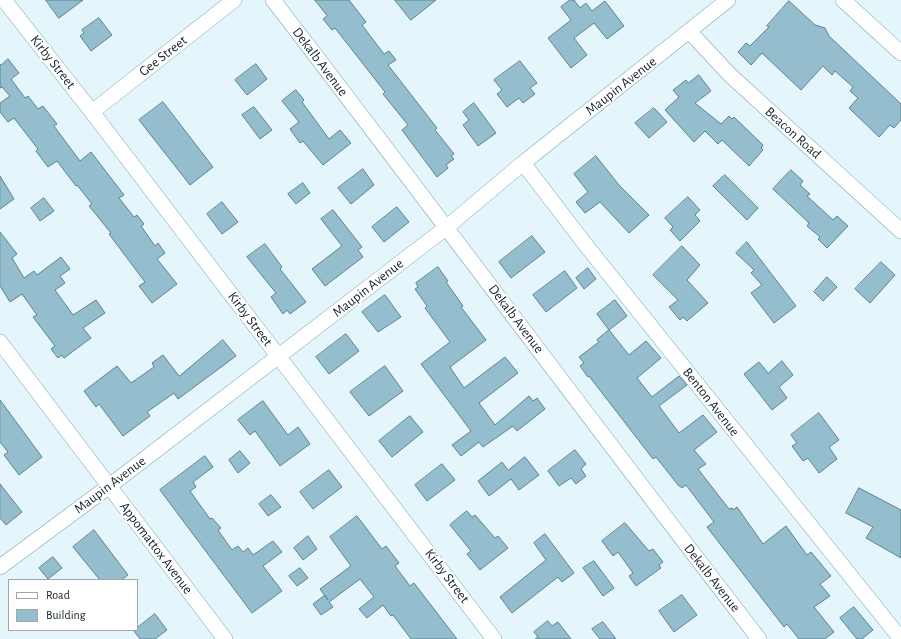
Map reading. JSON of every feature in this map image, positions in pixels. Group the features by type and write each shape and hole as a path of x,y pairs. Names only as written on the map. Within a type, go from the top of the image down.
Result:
{"street":[{"name":"Kirby Street","path":"4,0 92,112 494,639"},
{"name":"Gee Street","path":"92,112 234,0"},
{"name":"Dekalb Avenue","path":"273,0 447,227 658,509 759,639"},
{"path":"843,0 901,54"},
{"name":"Maupin Avenue","path":"0,567 108,487 447,227 523,163 689,31 723,2"},
{"name":"Beacon Road","path":"689,31 730,75 901,232"},
{"name":"Benton Avenue","path":"523,163 585,244 901,639"},
{"name":"Appomattox Avenue","path":"0,342 108,487 225,639"}],"building":[{"path":"46,0 83,0 59,18"},
{"path":"315,0 349,0 366,22 362,25 384,54 389,51 396,60 388,65 437,128 435,130 454,154 451,156 454,159 446,165 448,168 437,177 402,130 408,125 383,94 385,92 335,28 332,30 323,19 327,16"},
{"path":"395,0 436,0 411,20"},
{"path":"570,0 574,0 580,8 586,3 592,11 605,1 624,26 607,39 594,23 574,38 587,55 571,68 548,38 571,20 561,7"},
{"path":"789,1 815,25 825,28 829,36 901,104 901,120 894,128 890,125 879,137 849,108 858,98 850,91 853,87 835,71 832,75 823,66 801,90 762,53 751,65 738,52 746,43 750,46 769,27 767,26"},
{"path":"99,18 112,35 91,51 80,36 84,33 82,30"},
{"path":"8,59 19,73 11,79 25,98 28,96 38,109 43,106 57,124 54,126 80,161 91,152 124,195 119,198 134,217 137,215 144,224 141,226 155,246 158,243 165,253 157,259 177,284 152,303 139,286 145,282 109,234 111,233 89,206 92,204 77,185 76,186 57,161 48,167 36,151 38,149 14,118 8,122 0,112 0,103 10,96 2,87 0,88 0,64 1,65"},
{"path":"520,61 537,83 530,88 535,94 523,103 519,98 507,107 497,94 502,90 494,80"},
{"path":"256,64 267,79 247,95 235,80"},
{"path":"699,75 711,91 695,103 721,124 729,116 732,119 734,117 763,145 761,148 763,150 749,166 722,140 718,144 705,131 694,142 665,110 679,97 673,90 686,80 688,83"},
{"path":"296,90 304,100 302,102 329,139 340,130 351,143 323,165 303,141 300,143 290,129 299,122 282,101"},
{"path":"163,102 213,167 190,185 139,120"},
{"path":"474,103 496,133 478,146 463,125 469,120 463,112"},
{"path":"254,107 272,130 260,139 242,115"},
{"path":"654,108 667,122 649,138 635,123"},
{"path":"596,156 619,185 649,215 629,233 600,202 585,213 576,202 588,192 574,174"},
{"path":"363,169 374,185 351,204 338,188"},
{"path":"791,170 803,181 800,185 810,194 807,196 833,220 837,216 848,226 827,248 818,239 820,237 807,226 809,223 773,189"},
{"path":"725,175 758,208 747,220 713,186"},
{"path":"0,176 14,199 0,209"},
{"path":"303,183 310,193 296,204 288,194"},
{"path":"688,197 700,210 695,215 700,221 680,241 670,230 673,227 665,218"},
{"path":"44,198 54,211 40,221 31,208"},
{"path":"222,202 238,222 222,234 207,214"},
{"path":"397,207 409,222 384,242 372,227"},
{"path":"333,210 362,247 358,250 363,257 325,286 312,269 342,246 321,219"},
{"path":"0,232 17,254 12,258 24,278 34,271 37,275 61,257 70,269 60,276 65,283 55,290 73,315 96,300 105,313 83,328 91,338 64,358 62,355 58,358 51,349 55,346 33,317 37,315 22,294 10,302 0,286"},
{"path":"532,236 545,252 511,278 499,262"},
{"path":"747,242 796,306 774,323 751,293 762,285 751,273 754,270 736,253"},
{"path":"265,244 282,267 280,269 306,302 290,314 287,310 283,314 271,297 276,293 247,257"},
{"path":"682,246 700,265 687,280 708,303 687,321 683,317 680,320 669,307 678,300 653,275"},
{"path":"881,262 895,275 870,303 855,289"},
{"path":"438,267 448,281 446,282 463,306 461,307 486,340 450,367 464,388 505,357 518,373 479,403 495,425 529,396 533,401 537,398 545,409 517,431 513,426 483,447 479,442 461,456 452,445 471,431 421,364 450,342 425,308 427,306 415,289 418,287 416,283"},
{"path":"588,268 596,279 584,289 576,278"},
{"path":"565,271 577,288 546,312 533,295"},
{"path":"827,277 837,287 823,301 814,292"},
{"path":"385,295 401,317 378,332 362,312"},
{"path":"615,300 627,316 609,330 597,314"},
{"path":"609,330 629,355 646,341 661,358 637,378 652,397 679,376 687,385 659,406 679,433 703,415 717,432 694,450 706,464 698,469 729,509 732,508 733,510 737,507 763,544 786,526 807,555 811,552 831,576 820,584 830,596 814,607 834,632 825,639 799,639 787,624 784,627 707,527 714,522 686,485 682,488 678,485 656,457 653,459 580,366 584,363 579,357 599,342 597,340"},
{"path":"346,334 359,351 329,374 316,357"},
{"path":"223,340 236,356 178,399 174,393 147,412 150,416 123,436 99,404 96,407 84,391 117,366 131,383 154,367 152,363 163,355 179,376"},
{"path":"782,361 793,375 779,387 787,398 772,410 744,374 759,362 768,373"},
{"path":"385,366 403,391 369,416 350,392"},
{"path":"0,400 42,457 19,475 4,455 8,452 0,442"},
{"path":"263,401 288,435 298,427 310,444 280,466 255,431 250,435 238,420"},
{"path":"819,413 839,440 829,447 837,459 819,473 808,458 803,461 792,446 797,443 791,435"},
{"path":"410,416 423,432 392,457 379,441"},
{"path":"575,450 586,464 581,469 586,476 576,484 571,478 559,486 548,471"},
{"path":"240,451 250,463 238,473 229,460"},
{"path":"205,456 213,467 193,482 196,487 190,491 210,519 212,518 221,528 218,530 232,550 238,546 243,552 248,548 253,555 273,541 282,552 263,566 282,591 252,613 160,490"},
{"path":"525,457 539,475 519,490 511,479 489,496 478,481 502,462 508,470"},
{"path":"442,464 455,480 427,501 415,485"},
{"path":"329,470 342,487 313,509 300,492"},
{"path":"0,484 22,512 6,525 0,518"},
{"path":"859,488 901,510 901,558 866,538 873,527 846,513"},
{"path":"271,495 281,507 268,516 259,504"},
{"path":"467,511 472,517 475,515 495,538 498,536 508,548 480,570 467,554 471,551 450,525"},
{"path":"357,516 382,549 386,546 399,563 395,566 410,586 414,583 457,639 411,639 393,615 391,616 383,605 367,618 359,609 374,597 360,579 329,602 333,607 321,615 313,604 325,595 320,589 351,566 330,537"},
{"path":"625,523 649,551 653,549 663,562 659,565 661,568 636,586 629,576 633,573 618,552 613,556 602,541"},
{"path":"94,530 128,575 122,579 99,579 73,547"},
{"path":"545,534 574,573 562,582 558,577 512,613 500,597 546,560 534,543"},
{"path":"308,536 317,549 303,560 294,548"},
{"path":"53,557 62,568 48,579 39,568"},
{"path":"594,561 614,588 603,596 583,568"},
{"path":"300,568 308,578 297,586 289,576"},
{"path":"682,595 697,615 674,632 659,611"},
{"path":"854,607 873,630 862,639 857,639 840,618"},
{"path":"155,614 167,630 155,639 140,639 134,631 138,631 138,627"},
{"path":"548,621 552,626 558,622 571,639 535,639 538,637 534,632"},
{"path":"603,622 616,639 600,639 592,629"}]}
